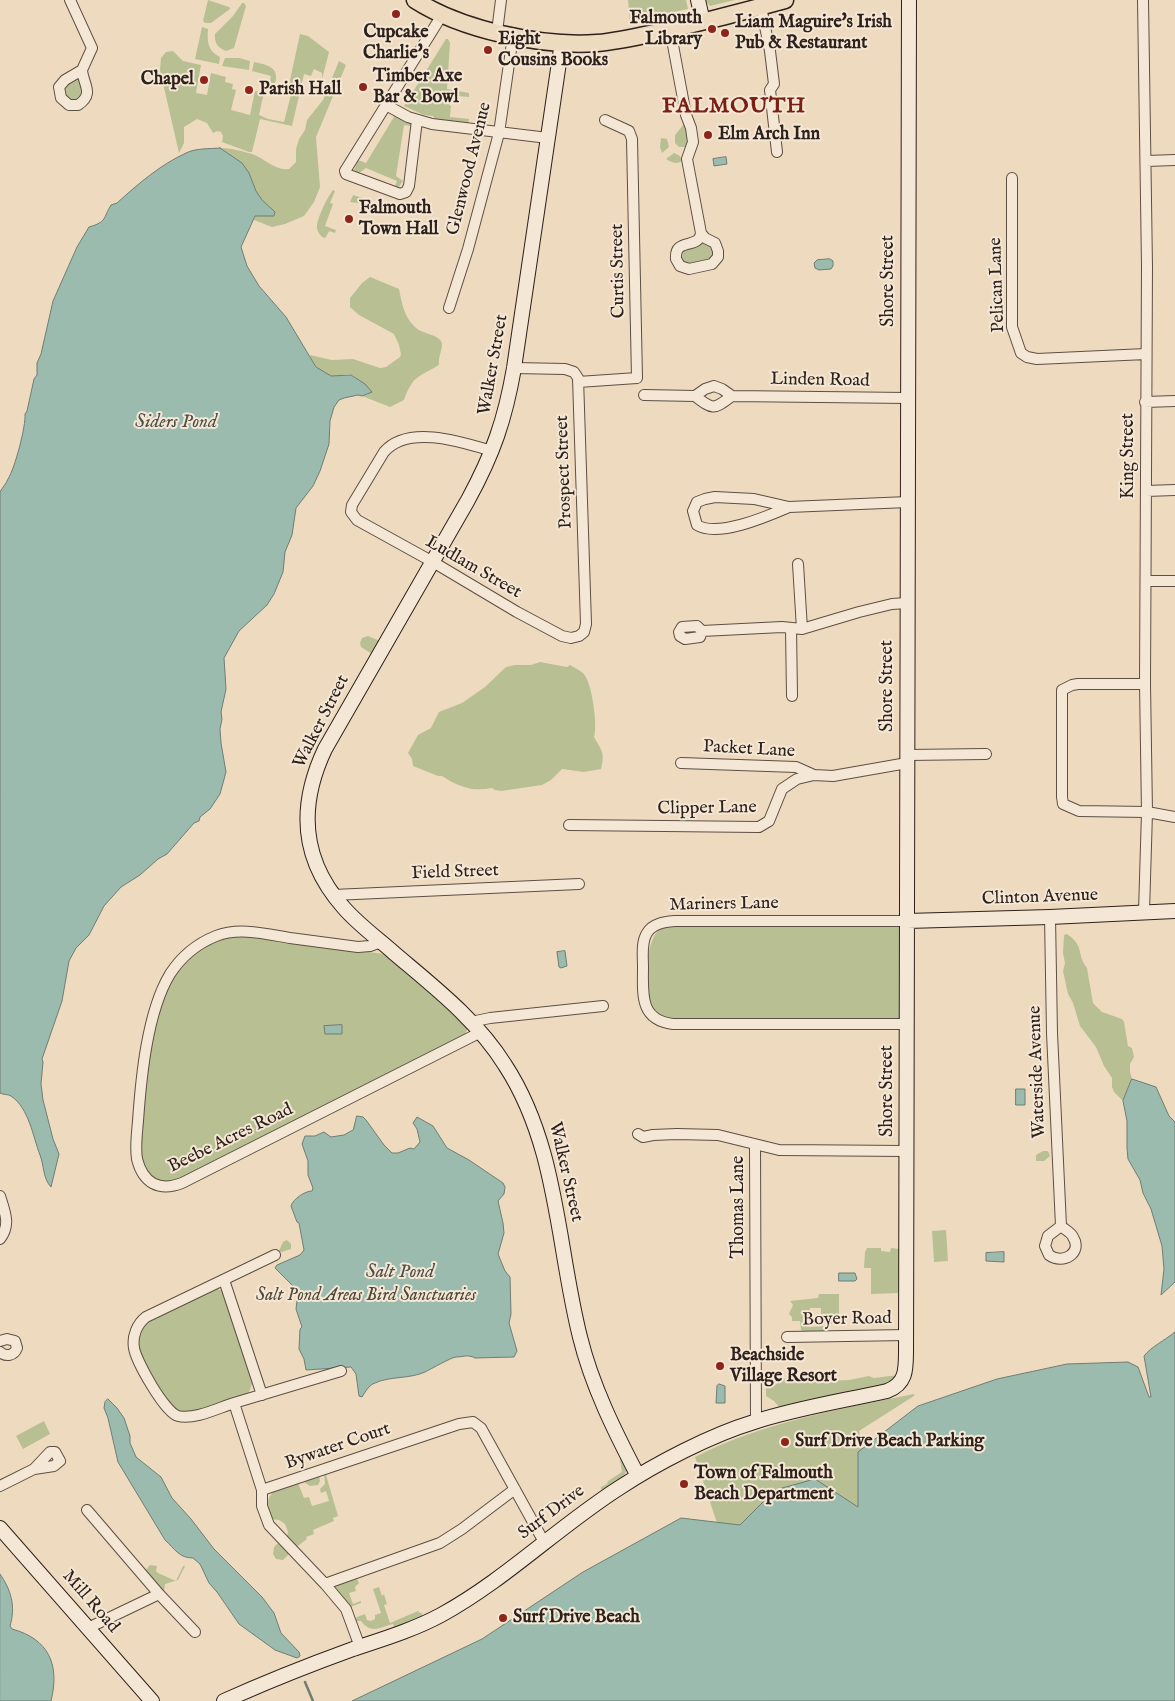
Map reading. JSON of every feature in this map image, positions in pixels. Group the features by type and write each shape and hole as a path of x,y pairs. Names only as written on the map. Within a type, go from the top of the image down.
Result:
{"main road":[{"path":"415,0 442,15 465,24 505,34 562,42 595,43 703,22 785,0"},
{"path":"698,0 703,22"},
{"name":"Shore Street","path":"906,1371 909,0"},
{"name":"Walker Street","path":"562,42 514,368 505,414 481,476 332,736 312,780 308,807 310,840 314,858 321,876 334,895 355,919 476,1027 495,1050 518,1086 540,1137 549,1174 571,1294 586,1356 607,1412 638,1476"},
{"name":"Clinton Avenue","path":"907,920 1050,917 1175,911"},
{"name":"Surf Drive","path":"224,1701 279,1677 407,1630 441,1615 496,1579 581,1514 638,1476 709,1440 756,1421 886,1391 901,1383 906,1371"},
{"name":"Mill Road","path":"0,1528 152,1701"}],"street":[{"path":"70,0 92,48 82,70"},
{"name":"Glenwood Avenue","path":"449,308 468,249 499,133 505,34 502,0"},
{"name":"King Street","path":"1143,0 1146,161 1145,684 1147,812 1144,912"},
{"path":"761,7 770,51 774,84 770,90 777,152"},
{"path":"417,120 406,192 400,194 346,174 345,171 442,15"},
{"path":"670,29 686,115 691,128 693,142 687,159 701,233"},
{"path":"386,105 417,120 436,124 548,138"},
{"name":"Curtis Street","path":"578,382 637,378 632,138 629,131 605,120"},
{"path":"1146,161 1175,160"},
{"name":"Pelican Lane","path":"1012,178 1012,327 1021,353 1036,359 1146,354"},
{"path":"514,368 568,369 575,374 578,382"},
{"name":"Prospect Street","path":"578,382 586,574 586,624 584,632"},
{"name":"Linden Road","path":"644,395 695,396 714,386 732,396 908,398"},
{"name":"Linden Road","path":"695,396 705,405 712,407 719,406 732,396"},
{"path":"1145,402 1175,401"},
{"name":"Ludlam Street","path":"492,451 430,437 419,436 400,440 384,452 352,505 351,512 357,520 562,636 575,637 584,632"},
{"path":"1146,491 1175,490"},
{"path":"789,507 756,520 710,529 696,525 693,512 697,502 715,497 754,499 789,507 908,502"},
{"path":"798,564 802,629"},
{"path":"1146,581 1175,582"},
{"path":"702,631 802,629 859,612 892,604 907,603"},
{"path":"791,628 792,696"},
{"path":"1145,684 1078,684 1062,690 1063,804 1079,811 1147,812 1175,817"},
{"name":"Clipper Lane","path":"569,825 759,827 769,822 782,789 797,779 814,775 833,776 907,759 986,754"},
{"name":"Packet Lane","path":"681,763 796,767 814,775"},
{"name":"Field Street","path":"334,895 579,884"},
{"name":"Waterside Avenue","path":"1050,917 1052,1033 1062,1226"},
{"name":"Mariners Lane","path":"906,1024 666,1023 656,1019 649,1012 644,1003 642,991 645,938 651,928 661,923 744,920 907,920"},
{"name":"Beebe Acres Road","path":"381,942 370,946 358,947 238,932 216,936 196,946 185,955 169,976 156,1010 140,1085 136,1148 140,1168 149,1181 162,1187 182,1183 490,1018 603,1006"},
{"path":"638,1134 643,1137 677,1134 718,1135 755,1145"},
{"name":"Thomas Lane","path":"756,1421 755,1145 787,1151 906,1151"},
{"path":"0,1196 7,1220 6,1230 0,1239"},
{"path":"275,1255 146,1317 137,1328 134,1345 137,1357 156,1391 164,1404 174,1414 192,1416 341,1371"},
{"path":"224,1280 262,1395"},
{"name":"Boyer Road","path":"787,1337 906,1335"},
{"path":"0,1341 11,1339 16,1343 17,1348 11,1355 0,1352"},
{"path":"234,1403 262,1490 262,1506 269,1525 346,1609 360,1647"},
{"name":"Bywater Court","path":"262,1490 459,1424 476,1423 481,1428 544,1542"},
{"path":"0,1486 34,1469"},
{"path":"325,1584 440,1543 462,1529 514,1489"},
{"path":"87,1510 159,1594 195,1632"},
{"path":"88,1628 159,1594"}],"green space":[{"path":"208,0 230,9 211,23 205,23 203,21"},
{"path":"628,0 686,0 688,9 674,12 674,15 633,25 630,22"},
{"path":"705,0 735,0 710,6"},
{"path":"242,3 246,6 234,48 226,51 217,45 215,34 233,16"},
{"path":"202,27 208,29 209,46 220,57 219,64 195,59"},
{"path":"300,34 308,36 329,52 322,79 322,73 314,69 311,76 304,74 292,126 260,119 252,152 249,152 222,142 223,136 221,132 213,133 207,123 197,119 184,127 184,143 179,153 160,70 161,58 166,52 173,51 183,61 201,65 196,93 207,95 211,73 226,77 225,82 233,84 232,89 236,90 231,110 250,115 255,91 261,92 262,87 265,88 259,115 284,122 293,87 290,84 290,80"},
{"path":"446,39 450,43 447,89 469,93 469,97 458,96 458,101 449,100 449,105 451,106 450,117 469,119 468,124 435,120 433,116 424,115 404,106"},
{"path":"225,58 239,58 250,61 249,70 222,66"},
{"path":"339,61 346,65 316,137 320,187 314,202 304,216 285,224 272,227 254,220 255,216 274,216 275,212 262,200 242,163 220,148 252,154 274,166 289,169 296,162 296,149 299,139 305,130 307,120 323,100"},
{"path":"254,62 269,66 275,71 276,80 274,86 269,85 271,76 252,71"},
{"path":"76,78 80,80 84,96 75,102 65,97 64,86"},
{"path":"390,112 411,123 411,126 404,125 396,176 403,181 398,188 395,186 397,181 366,168 359,173 354,170 358,160 366,163 394,117"},
{"path":"684,124 686,125 689,144 685,147 679,147 675,143 675,135"},
{"path":"661,138 667,139 669,147 662,153 660,147"},
{"path":"674,153 680,156 682,161 676,163 666,159"},
{"path":"333,190 335,191 330,203 333,204 325,226 336,230 335,233 329,231 324,238 319,233 317,224 328,197"},
{"path":"353,195 366,199 366,204 350,202"},
{"path":"372,202 387,207 384,214 371,207"},
{"path":"705,243 712,244 714,258 687,266 681,260 682,250 686,247"},
{"path":"370,277 399,289 404,310 412,324 419,330 439,339 442,345 439,365 417,378 410,386 404,400 390,407 362,396 368,394 352,375 327,375 316,366 310,355 332,360 353,359 380,368 386,367 400,357 399,345 394,334 359,315 350,307 350,298 362,283"},
{"path":"368,636 380,641 372,654 361,647 360,643 362,638"},
{"path":"540,662 567,667 570,665 582,672 586,678 593,704 594,737 603,756 601,769 584,772 562,769 551,780 542,785 501,791 492,788 466,788 442,776 413,766 412,759 408,753 418,735 431,728 439,712 462,703 485,687 506,667 531,665"},
{"path":"676,925 900,925 900,1019 670,1019 664,1017 653,1009 648,999 646,979 648,956 650,946 658,931 664,927"},
{"path":"1067,934 1076,942 1087,968 1093,1003 1102,1012 1122,1019 1124,1022 1128,1046 1132,1048 1134,1057 1130,1064 1132,1079 1123,1101 1114,1092 1112,1078 1104,1066 1096,1047 1080,1026 1073,1003 1068,994 1063,971 1065,963 1063,953 1064,935"},
{"path":"253,936 391,955 468,1027 465,1035 178,1180 155,1180 145,1169 141,1156 140,1136 149,1054 160,1010 168,989 178,971 189,957 204,946 227,938"},
{"path":"1043,1151 1048,1151 1050,1156 1044,1161 1036,1161 1036,1155"},
{"path":"946,1230 948,1261 934,1262 932,1231"},
{"path":"287,1240 291,1244 291,1249 278,1253 283,1242"},
{"path":"867,1248 881,1248 881,1251 890,1252 891,1248 900,1249 900,1293 871,1294 871,1268 864,1268"},
{"path":"215,1288 223,1291 253,1381 246,1395 198,1411 180,1412 163,1397 138,1351 139,1333 150,1318"},
{"path":"819,1294 839,1294 839,1320 831,1324 827,1316 821,1314 821,1308 810,1308 810,1314 806,1315 806,1322 808,1322 809,1327 825,1326 825,1333 804,1332 801,1330 800,1321 792,1321 792,1317 789,1314 793,1305 790,1301 818,1298"},
{"path":"898,1375 891,1382 882,1385 780,1408 766,1396 766,1388 788,1377 799,1377 805,1381 825,1381"},
{"path":"914,1394 914,1396 859,1431 876,1515 722,1538 695,1457 748,1434 802,1418"},
{"path":"44,1421 50,1434 23,1449 16,1436"},
{"path":"619,1453 628,1468 624,1476 617,1482 601,1490 601,1487 607,1484 608,1481 622,1472"},
{"path":"326,1472 338,1516 333,1518 334,1521 313,1530 314,1534 306,1537 307,1539 295,1548 286,1539 288,1532 285,1524 279,1520 270,1519 268,1510 269,1497 277,1490 298,1483 304,1498 309,1497 312,1506 329,1501 326,1491 321,1493 320,1489 325,1484 324,1473"},
{"path":"319,1475 320,1481 318,1485 310,1486 304,1482 304,1480"},
{"path":"278,1543 289,1554 283,1560 276,1559 273,1554 274,1547"},
{"path":"150,1565 157,1566 156,1571 158,1573 175,1581 165,1584 164,1592 145,1571"},
{"path":"183,1566 185,1566 178,1580 176,1581"},
{"path":"354,1578 359,1583 355,1587 356,1591 349,1593 353,1604 361,1601 361,1603 350,1607 335,1588 337,1584"},
{"path":"379,1587 382,1596 384,1594 387,1604 384,1605 390,1623 418,1611 422,1613 422,1616 392,1628 393,1624 372,1629 368,1628 361,1621 355,1621 357,1617 365,1614 367,1620 371,1621 375,1619 375,1615 381,1613 373,1589"}],"water":[{"name":"Siders Pond","path":"220,148 242,163 262,200 275,212 274,216 255,216 241,247 247,266 259,286 286,317 316,367 331,376 351,375 365,384 372,392 362,396 344,398 339,400 334,407 330,421 329,444 313,486 296,508 292,535 285,552 283,572 274,594 267,605 239,631 224,658 226,689 221,712 220,729 226,772 220,794 210,809 200,817 199,821 194,823 167,854 121,887 104,906 89,935 76,948 69,961 62,1001 42,1059 41,1084 43,1100 59,1154 51,1187 45,1176 26,1115 17,1101 11,1096 0,1093 0,492 11,474 20,447 25,414 34,379 37,375 37,363 41,354 53,301 77,247 89,227 102,221 111,205 117,203 167,163 190,151"},
{"path":"726,157 727,164 714,166 713,159"},
{"path":"830,259 833,261 831,269 819,270 815,268 814,263 817,260"},
{"path":"565,951 567,966 561,968 559,967 557,952"},
{"path":"342,1025 342,1034 325,1034 324,1026"},
{"path":"1132,1079 1156,1087 1169,1116 1175,1122 1175,1282 1161,1295 1164,1269 1162,1246 1140,1180 1128,1159 1127,1121 1123,1101"},
{"path":"1016,1089 1025,1089 1025,1105 1016,1105"},
{"name":"Salt Pond","path":"357,1116 363,1117 366,1120 392,1153 398,1153 410,1148 414,1149 420,1142 417,1129 413,1123 417,1117 433,1126 447,1148 503,1183 505,1187 504,1194 498,1201 504,1233 498,1254 505,1271 510,1277 511,1314 509,1323 517,1351 514,1357 475,1358 468,1356 454,1358 419,1374 387,1379 375,1383 369,1387 362,1397 359,1396 356,1374 351,1367 306,1370 304,1359 299,1349 300,1329 302,1327 296,1309 298,1292 275,1268 277,1265 300,1255 304,1250 299,1223 291,1206 297,1198 306,1192 312,1191 313,1188 308,1175 308,1161 302,1144 305,1136 315,1136 324,1132 331,1137 344,1135 353,1130"},
{"path":"1004,1252 1004,1262 986,1261 986,1253"},
{"path":"839,1273 855,1273 857,1279 855,1281 839,1281"},
{"path":"1175,1332 1175,1701 352,1701 482,1639 583,1572 681,1518 740,1525 775,1490 815,1479 858,1507 858,1452 918,1406 997,1379 1067,1364 1128,1362 1138,1367 1149,1397 1151,1397 1144,1356 1154,1346"},
{"path":"719,1384 725,1386 725,1403 716,1403 717,1386"},
{"path":"108,1399 124,1418 130,1436 130,1443 136,1457 161,1477 172,1498 214,1549 262,1597 274,1613 281,1633 299,1652 300,1656 297,1658 275,1650 239,1624 209,1583 200,1564 193,1558 181,1555 165,1540 118,1462 104,1408 105,1402"},
{"path":"0,1574 11,1598 13,1612 10,1626 12,1629 25,1633 35,1639 49,1655 54,1676 51,1701 0,1701"}],"waterway":[{"path":"305,1682 313,1701"}],"place":[{"name":"Cupcake Charlie's","path":"396,14"},
{"name":"Falmouth Library","path":"712,29"},
{"name":"Liam Maguire's Irish Pub & Restaurant","path":"725,33"},
{"name":"Eight Cousins Books","path":"488,50"},
{"name":"Chapel","path":"204,80"},
{"name":"Timber Axe Bar & Bowl","path":"363,87"},
{"name":"Parish Hall","path":"249,90"},
{"name":"Elm Arch Inn","path":"708,135"},
{"name":"Falmouth Town Hall","path":"349,219"},
{"name":"Beachside Village Resort","path":"720,1366"},
{"name":"Surf Drive Beach Parking","path":"785,1442"},
{"name":"Town of Falmouth Beach Department","path":"684,1484"},
{"name":"Surf Drive Beach","path":"503,1618"}],"district":[{"name":"FALMOUTH","path":"734,107"}],"park label":[{"name":"Salt Pond Areas Bird Sanctuaries","path":"366,1296"}]}
